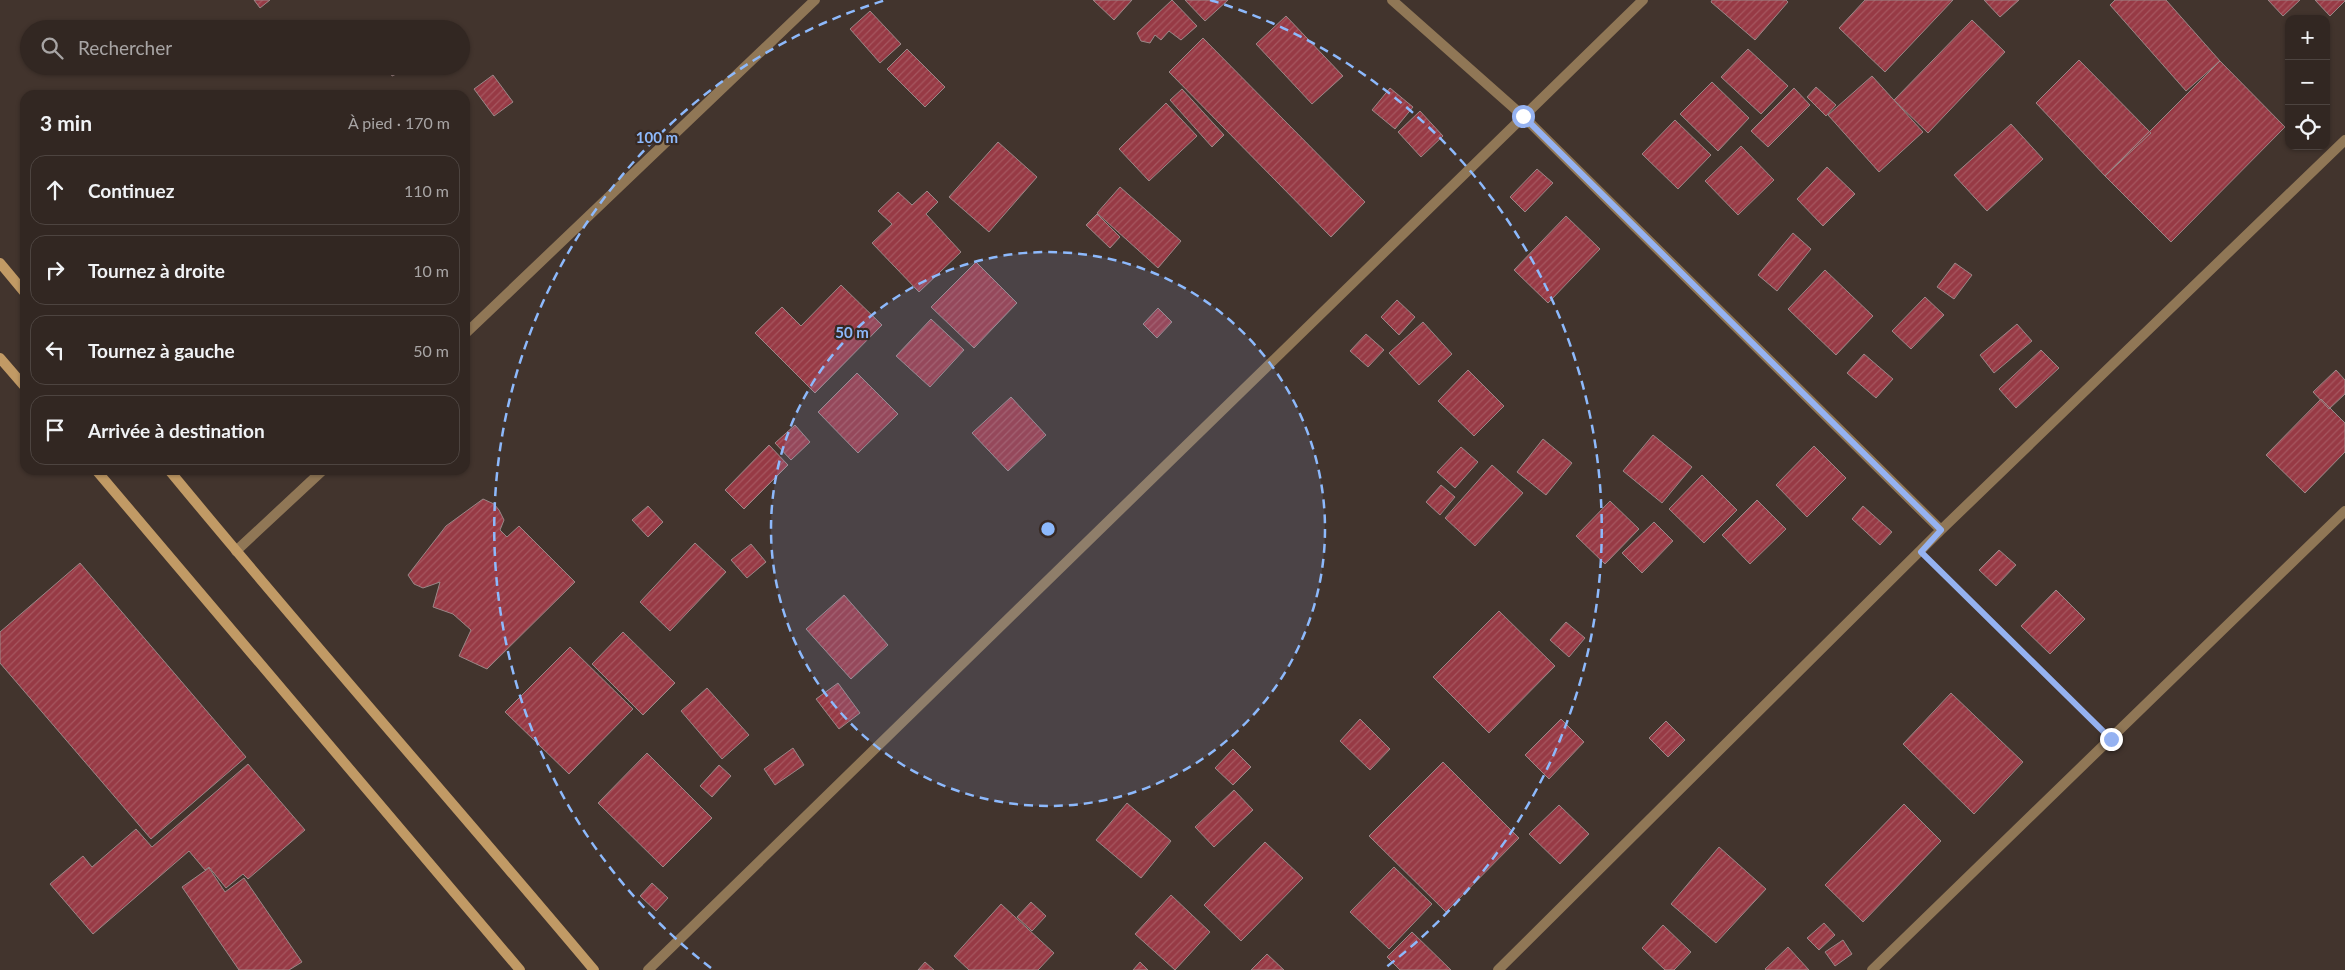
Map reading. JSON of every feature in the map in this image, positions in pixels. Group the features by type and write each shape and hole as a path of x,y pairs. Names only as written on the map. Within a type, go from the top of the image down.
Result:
{"main road":[{"path":"0,263 20,287"},
{"path":"0,358 20,381"},
{"path":"100,475 520,970"},
{"path":"173,475 236,551 462,812 594,970"}],"street":[{"path":"470,329 815,0"},
{"path":"1392,0 1523,116 1941,530"},
{"path":"648,970 1643,0"},
{"path":"1498,970 1921,552 1941,530 2345,140"},
{"path":"236,551 318,475"},
{"path":"1872,970 2345,511"}],"path":[{"path":"1921,552 2111,739"}],"building":[{"path":"254,0 270,0 260,8"},
{"path":"1093,0 1132,0 1114,20"},
{"path":"1172,0 1197,26 1181,40 1169,31 1161,40 1155,35 1150,43 1141,41 1137,33"},
{"path":"1185,0 1228,0 1205,21"},
{"path":"1712,0 1786,0 1788,2 1755,40 1711,2"},
{"path":"1865,0 1953,0 1885,72 1839,28"},
{"path":"1984,0 2019,0 2000,17"},
{"path":"2115,0 2166,0 2220,61 2186,91 2110,5"},
{"path":"2268,0 2300,0 2283,16"},
{"path":"2315,0 2345,0 2330,16"},
{"path":"870,11 901,44 880,63 850,29"},
{"path":"1286,16 1343,76 1312,104 1256,44"},
{"path":"1972,20 2005,52 1928,133 1894,100"},
{"path":"1203,38 1365,202 1331,237 1169,72"},
{"path":"907,49 945,87 925,107 887,69"},
{"path":"1748,49 1788,86 1761,114 1721,77"},
{"path":"2079,60 2151,133 2105,176 2036,103"},
{"path":"2220,61 2285,127 2171,242 2105,176"},
{"path":"493,75 513,102 494,116 474,89"},
{"path":"1872,76 1923,132 1879,172 1828,115"},
{"path":"1712,82 1749,118 1718,151 1680,114"},
{"path":"1816,87 1836,105 1826,116 1807,97"},
{"path":"1390,88 1413,107 1395,129 1372,110"},
{"path":"1794,88 1810,105 1768,147 1751,131"},
{"path":"1182,89 1224,135 1212,147 1170,100"},
{"path":"1166,103 1197,136 1149,181 1119,149"},
{"path":"1420,111 1443,136 1421,157 1398,132"},
{"path":"1675,120 1711,155 1678,189 1642,154"},
{"path":"2011,124 2043,159 1987,211 1954,175"},
{"path":"998,142 1037,177 989,232 949,197"},
{"path":"1741,146 1774,180 1738,215 1705,181"},
{"path":"1827,167 1855,194 1823,226 1797,199"},
{"path":"1537,169 1553,183 1525,212 1510,197"},
{"path":"1120,187 1181,241 1158,268 1097,213"},
{"path":"927,191 938,202 926,214 961,252 919,292 872,243 892,224 878,211 898,192 912,205"},
{"path":"1097,214 1120,237 1110,248 1086,225"},
{"path":"1566,216 1600,249 1548,303 1514,270"},
{"path":"1793,233 1811,249 1777,291 1758,275"},
{"path":"976,262 1017,303 974,348 931,307"},
{"path":"1955,263 1972,275 1954,299 1937,287"},
{"path":"1825,270 1873,316 1836,355 1788,309"},
{"path":"841,285 882,325 815,393 755,333 782,307 801,326"},
{"path":"1925,297 1944,315 1911,349 1892,331"},
{"path":"1397,300 1415,317 1399,335 1381,317"},
{"path":"1158,308 1172,322 1157,338 1143,324"},
{"path":"931,319 964,350 930,387 896,356"},
{"path":"1423,322 1452,354 1419,385 1389,353"},
{"path":"2017,324 2032,341 1994,373 1980,355"},
{"path":"1366,334 1384,350 1368,367 1350,351"},
{"path":"2041,350 2059,368 2016,408 1999,389"},
{"path":"1864,354 1893,379 1876,398 1847,373"},
{"path":"1468,370 1504,406 1474,436 1438,401"},
{"path":"2336,370 2345,380 2345,394 2329,409 2313,392"},
{"path":"857,373 898,414 858,453 818,412"},
{"path":"1011,397 1046,435 1008,471 972,433"},
{"path":"2321,399 2345,423 2345,452 2305,493 2266,455"},
{"path":"795,425 810,442 791,460 775,443"},
{"path":"1653,435 1692,467 1662,503 1623,471"},
{"path":"1543,439 1572,463 1546,495 1517,472"},
{"path":"769,445 788,465 744,509 725,490"},
{"path":"1814,446 1846,478 1807,517 1776,485"},
{"path":"1461,447 1478,462 1455,488 1437,472"},
{"path":"1492,465 1523,493 1475,546 1445,518"},
{"path":"1702,475 1737,510 1704,543 1669,509"},
{"path":"1441,485 1455,497 1440,515 1426,502"},
{"path":"483,499 494,504 499,510 504,520 500,530 507,537 519,526 575,582 487,669 459,656 471,630 453,614 433,607 440,582 423,588 414,584 408,575 446,526"},
{"path":"1757,500 1786,529 1750,564 1722,535"},
{"path":"1610,501 1639,529 1605,564 1576,536"},
{"path":"648,506 663,522 648,537 632,520"},
{"path":"1863,506 1892,532 1880,545 1852,519"},
{"path":"1654,522 1673,541 1642,573 1622,553"},
{"path":"695,543 726,572 670,631 640,602"},
{"path":"751,544 766,562 747,578 731,560"},
{"path":"1999,550 2016,565 1996,586 1979,570"},
{"path":"80,563 246,757 151,839 0,663 0,632"},
{"path":"2056,590 2085,619 2050,654 2021,626"},
{"path":"844,595 888,645 851,679 806,629"},
{"path":"1499,611 1555,666 1489,733 1433,677"},
{"path":"1566,622 1585,638 1569,657 1550,640"},
{"path":"623,632 675,683 643,715 592,664"},
{"path":"570,647 633,709 569,774 505,712"},
{"path":"838,683 860,713 839,729 816,699"},
{"path":"707,688 749,735 722,759 681,711"},
{"path":"1951,693 2023,762 1974,814 1903,744"},
{"path":"1360,719 1390,749 1370,770 1340,741"},
{"path":"1561,719 1584,742 1549,779 1525,755"},
{"path":"1666,721 1685,740 1668,757 1649,738"},
{"path":"793,748 804,765 775,785 764,769"},
{"path":"1233,749 1251,767 1233,785 1215,768"},
{"path":"647,753 712,818 663,867 598,803"},
{"path":"1443,762 1519,838 1446,912 1369,836"},
{"path":"248,764 305,830 248,879 243,874 226,888 209,867 205,870 189,851 93,934 50,884 83,856 92,867 136,829 152,847"},
{"path":"719,765 731,776 712,797 700,786"},
{"path":"1234,790 1253,810 1214,847 1195,827"},
{"path":"1127,803 1171,841 1141,878 1096,840"},
{"path":"1904,804 1941,841 1863,922 1825,885"},
{"path":"1559,805 1589,834 1560,864 1529,834"},
{"path":"1265,842 1303,878 1241,941 1204,905"},
{"path":"1719,847 1766,889 1716,943 1671,904"},
{"path":"1394,867 1432,904 1389,949 1350,912"},
{"path":"209,868 225,892 244,878 302,962 289,970 239,970 182,887"},
{"path":"652,883 668,898 656,911 640,896"},
{"path":"1171,895 1210,932 1175,970 1135,934"},
{"path":"1031,902 1046,916 1032,931 1017,917"},
{"path":"1001,904 1054,953 1038,970 969,970 954,956"},
{"path":"1824,923 1835,935 1819,950 1807,938"},
{"path":"1663,925 1691,952 1674,970 1665,970 1642,948"},
{"path":"1412,932 1451,970 1400,970 1387,957"},
{"path":"1843,940 1852,954 1835,966 1825,952"},
{"path":"1788,947 1809,970 1765,969"},
{"path":"1267,954 1284,970 1251,970"},
{"path":"925,962 934,970 918,970"},
{"path":"1140,962 1148,970 1133,970"}],"route":[{"path":"1523,116 1941,530 1921,552 2111,739"}]}
